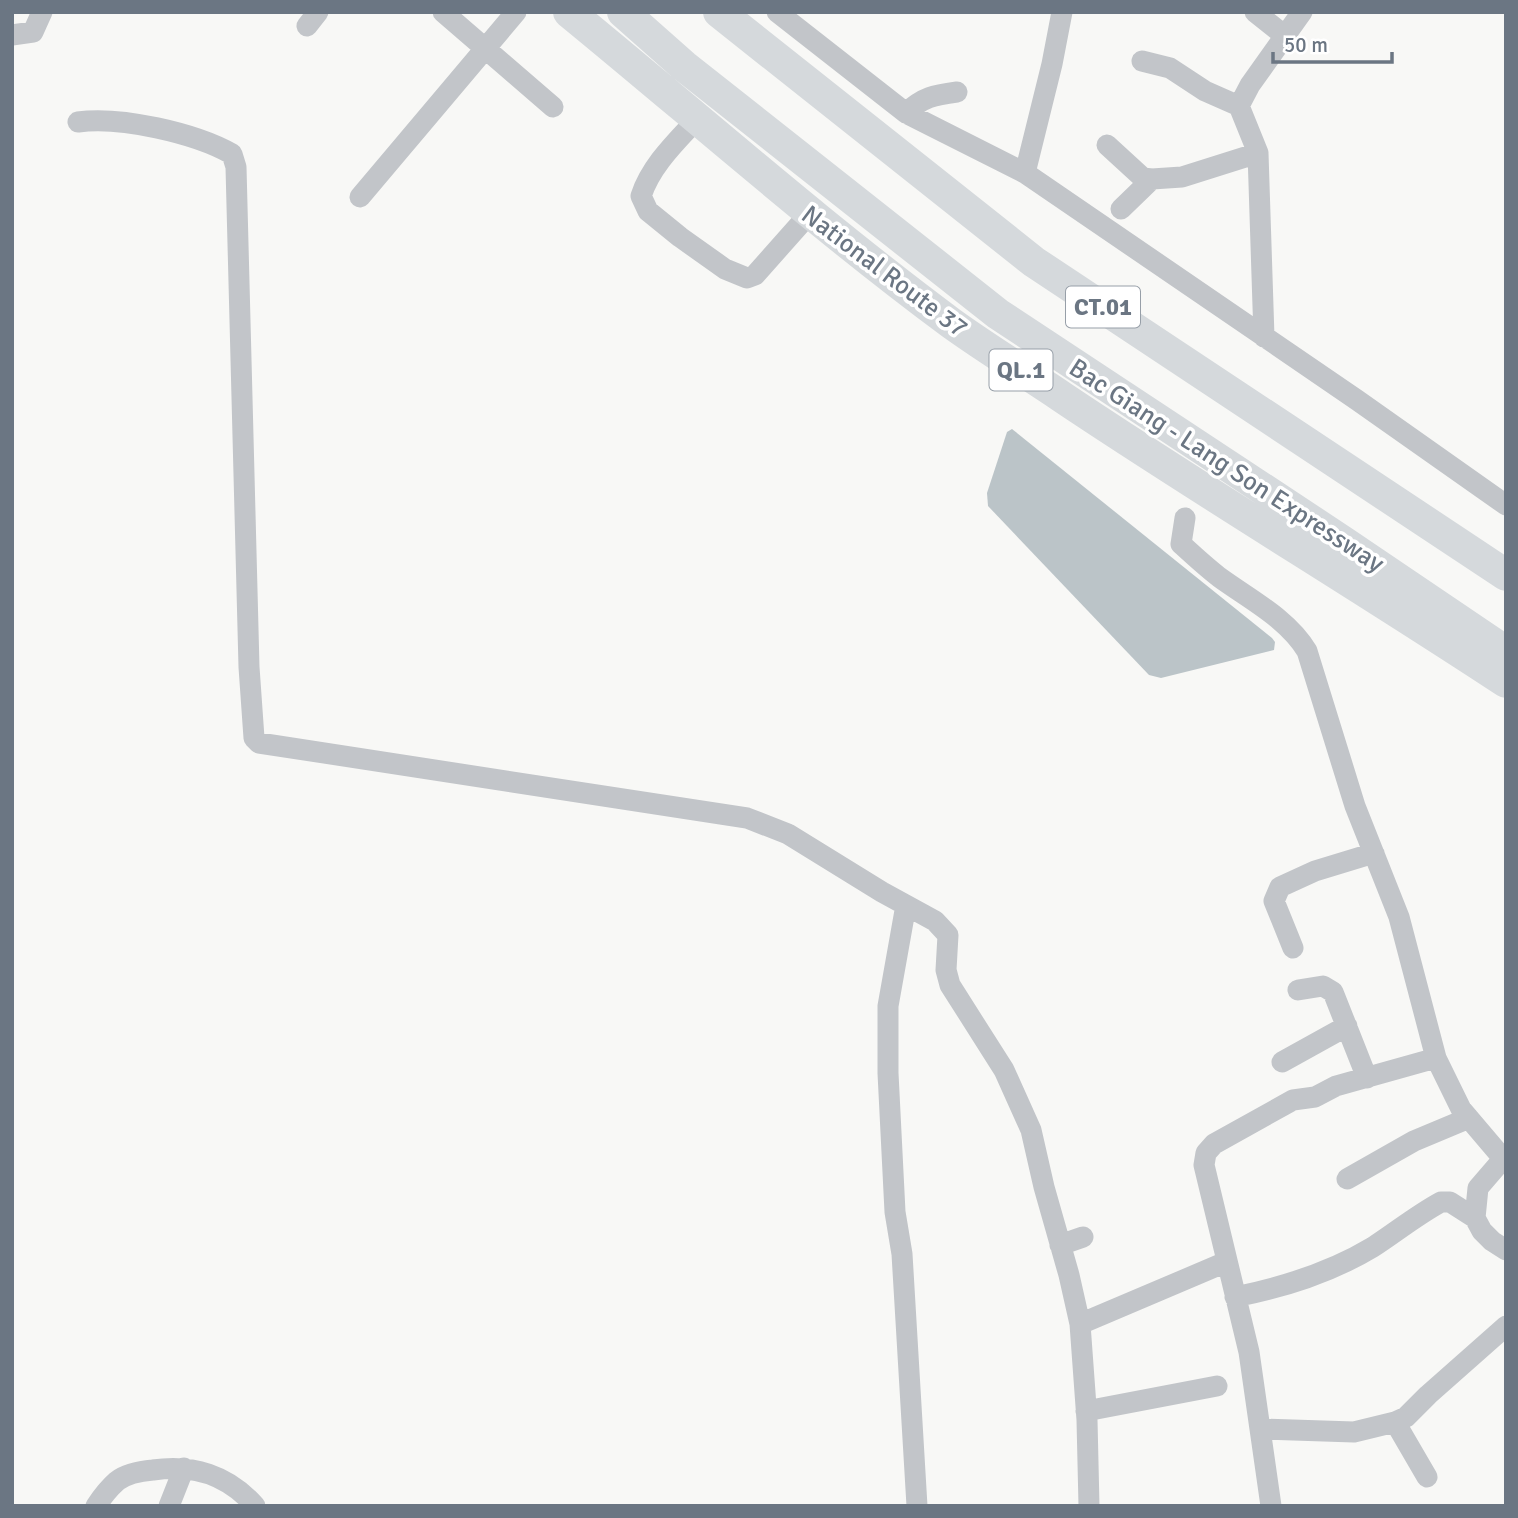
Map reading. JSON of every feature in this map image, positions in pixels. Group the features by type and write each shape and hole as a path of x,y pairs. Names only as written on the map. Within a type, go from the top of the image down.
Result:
{"highway":[{"name":"National Route 37","path":"569,12 810,214 953,324 1261,527 1442,639 1506,682"},
{"name":"Bac Giang - Lang Son Expressway","path":"623,12 684,66 998,314 1345,542 1506,652"},
{"name":"CT.01","path":"719,12 1034,262 1506,575"}],"street":[{"path":"12,35 33,32 42,12"},
{"path":"443,12 553,107"},
{"path":"360,197 516,12"},
{"path":"777,12 906,113 1025,173 1506,505"},
{"path":"1025,173 1062,12"},
{"path":"1255,12 1286,36"},
{"path":"1239,106 1250,85 1302,12"},
{"path":"1142,61 1170,68 1205,90 1239,106 1258,153 1264,337"},
{"path":"906,113 919,101 934,95 957,92"},
{"path":"698,118 645,182 641,195 648,211 725,268 747,278 755,275 810,214"},
{"path":"78,122 93,120 145,126 215,145 232,155 236,167 248,655 254,738 259,743 269,747 747,818 788,834 935,921 948,935 946,970 950,985 1004,1070 1031,1130 1080,1324 1089,1506"},
{"path":"1107,145 1143,178 1152,179 1182,177 1258,153"},
{"path":"1121,209 1152,179"},
{"path":"1185,518 1181,544 1218,576 1290,629 1307,651 1355,806 1399,917 1436,1058 1455,1098 1504,1160 1494,1166 1478,1188 1475,1218"},
{"path":"1293,948 1274,901 1280,887 1314,872 1374,853"},
{"path":"906,905 888,1006 888,1073 895,1212 902,1254 917,1506"},
{"path":"1298,990 1323,986 1333,992 1367,1078"},
{"path":"1282,1062 1347,1026"},
{"path":"1271,1506 1249,1352 1204,1165 1206,1153 1214,1144 1293,1100 1315,1097 1336,1086 1436,1058"},
{"path":"1348,1179 1414,1141 1469,1118"},
{"path":"1235,1297 1280,1288 1323,1272 1371,1248 1441,1202 1450,1202 1475,1218 1487,1236 1506,1250"},
{"path":"1060,1245 1083,1237"},
{"path":"1080,1324 1226,1262"},
{"path":"1260,1429 1354,1432 1395,1422 1406,1417 1506,1326"},
{"path":"1086,1411 1217,1386"},
{"path":"1395,1422 1427,1477"},
{"path":"169,1506 184,1468"},
{"path":"96,1506 119,1479 139,1472 184,1468 193,1468 232,1485 255,1506"}],"shaded area":[{"path":"1012,429 1272,638 1275,642 1274,650 1161,678 1149,675 988,506 987,493 1007,432"}]}
